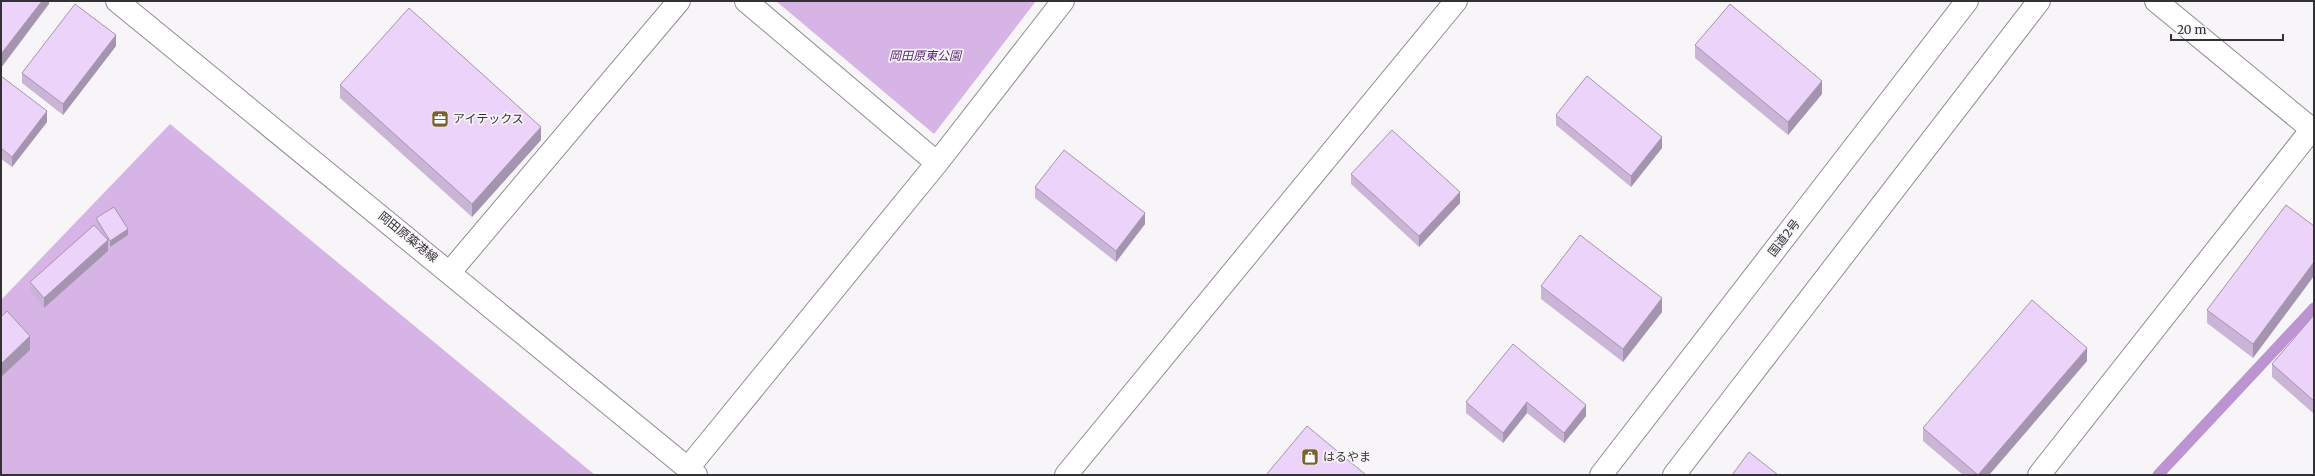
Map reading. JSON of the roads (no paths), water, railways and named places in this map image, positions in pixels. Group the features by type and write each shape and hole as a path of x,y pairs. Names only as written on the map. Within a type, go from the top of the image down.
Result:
{"main road":[{"name":"岡田原築港線","path":"117,1 450,272 692,472"},
{"path":"450,272 679,1"},
{"path":"746,1 937,164"},
{"path":"692,472 937,164 1063,1"},
{"path":"1066,475 1456,1"},
{"name":"国道2号","path":"1600,475 1968,1"},
{"path":"1674,475 2039,1"},
{"path":"2039,475 2313,130 2156,1"}],"waterway":[{"path":"2158,475 2314,308"}],"place":[{"name":"アイテックス","path":"440,119"},
{"name":"はるやま","path":"1310,457"}],"park label":[{"name":"岡田原東公園","path":"925,56"}]}
